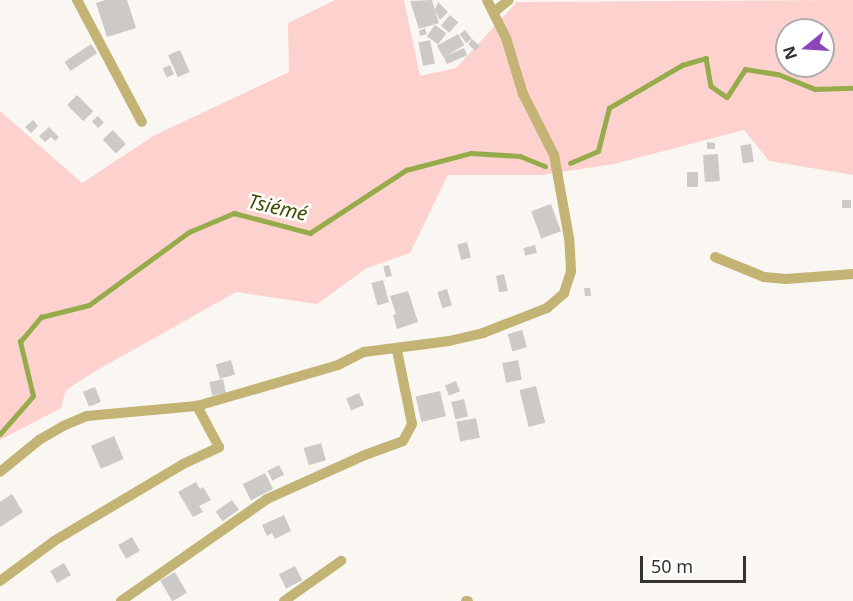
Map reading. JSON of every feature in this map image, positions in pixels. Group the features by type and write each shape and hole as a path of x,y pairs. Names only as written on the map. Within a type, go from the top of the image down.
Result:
{"street":[{"path":"77,0 142,122"},
{"path":"0,472 39,440 63,426 87,417 197,406 338,365 364,352 397,350 449,342 527,318 547,308 564,293 571,271 569,238 554,155 522,94 506,38 487,0"},
{"path":"494,12 509,0"},
{"path":"715,257 764,277 786,279 853,274"},
{"path":"121,601 267,499 365,454 403,441 412,424 397,350"},
{"path":"0,581 54,541 183,464 219,447 197,406"},
{"path":"284,601 341,561"}],"shaded area":[{"path":"335,0 404,0 420,76 456,68 517,2 853,0 853,175 769,161 744,130 614,164 542,175 448,175 410,253 367,268 317,304 236,292 94,372 66,390 61,408 0,440 0,111 82,183 155,135 289,72 288,23"}],"building":[{"path":"105,0 127,0 136,28 107,37 96,3"},
{"path":"432,0 439,23 419,29 410,1"},
{"path":"438,2 448,12 440,20 435,10"},
{"path":"450,15 458,22 449,33 441,26"},
{"path":"435,25 446,33 438,45 427,36"},
{"path":"425,28 427,34 420,36 419,31"},
{"path":"465,30 472,39 466,43 459,34"},
{"path":"458,34 464,45 443,57 437,46"},
{"path":"472,39 480,46 475,51 468,44"},
{"path":"430,40 435,63 423,66 418,42"},
{"path":"91,44 97,53 71,71 64,62"},
{"path":"464,48 467,55 447,64 444,57"},
{"path":"180,50 190,72 178,77 168,55"},
{"path":"170,65 174,74 167,77 163,68"},
{"path":"77,95 93,111 83,121 67,105"},
{"path":"98,116 104,123 98,128 92,121"},
{"path":"33,120 38,126 31,133 25,127"},
{"path":"49,127 59,137 55,141 51,137 45,142 39,136"},
{"path":"113,130 126,144 116,153 103,140"},
{"path":"707,142 715,143 715,149 707,149"},
{"path":"751,144 754,162 743,163 740,146"},
{"path":"718,154 720,181 705,182 703,155"},
{"path":"687,172 698,172 698,187 687,187"},
{"path":"842,200 851,200 851,208 842,208"},
{"path":"551,204 561,231 541,238 531,211"},
{"path":"467,242 471,258 461,260 457,244"},
{"path":"535,245 537,253 525,256 523,248"},
{"path":"389,265 392,276 386,277 383,267"},
{"path":"504,274 508,291 499,292 496,276"},
{"path":"383,280 389,302 377,305 371,283"},
{"path":"584,288 590,288 591,296 585,296"},
{"path":"447,289 452,305 442,308 437,292"},
{"path":"408,291 418,322 397,329 393,315 396,314 390,296"},
{"path":"522,330 527,347 513,351 508,334"},
{"path":"231,360 235,374 220,379 216,364"},
{"path":"518,360 522,380 506,383 502,363"},
{"path":"223,379 226,393 212,396 209,382"},
{"path":"456,381 460,391 449,396 445,385"},
{"path":"536,386 545,423 529,427 520,390"},
{"path":"95,387 101,402 89,407 83,392"},
{"path":"440,391 446,416 421,422 416,397"},
{"path":"359,393 364,405 351,410 346,398"},
{"path":"464,399 468,417 455,419 451,402"},
{"path":"476,418 480,438 460,441 456,422"},
{"path":"114,436 124,459 101,469 91,446"},
{"path":"321,443 326,460 309,465 304,448"},
{"path":"279,465 284,475 272,481 267,471"},
{"path":"265,473 273,489 251,500 243,484"},
{"path":"196,482 200,489 203,487 211,500 199,506 203,512 193,517 178,492"},
{"path":"12,494 23,512 0,527 0,502"},
{"path":"232,500 239,510 222,521 216,511"},
{"path":"284,515 291,531 275,539 272,533 267,536 262,525"},
{"path":"132,537 140,551 126,559 118,545"},
{"path":"64,563 71,575 57,583 50,571"},
{"path":"295,566 302,580 286,588 279,574"},
{"path":"175,572 187,593 172,601 160,580"}],"waterway":[{"name":"Tsiémé","path":"570,163 598,151 609,108 682,65 706,58 711,86 727,97 745,69 778,74 815,89 853,88"},
{"name":"Tsiémé","path":"0,434 33,396 20,342 41,317 89,305 189,232 234,213 310,233 406,170 471,153 520,156 545,166"}]}
